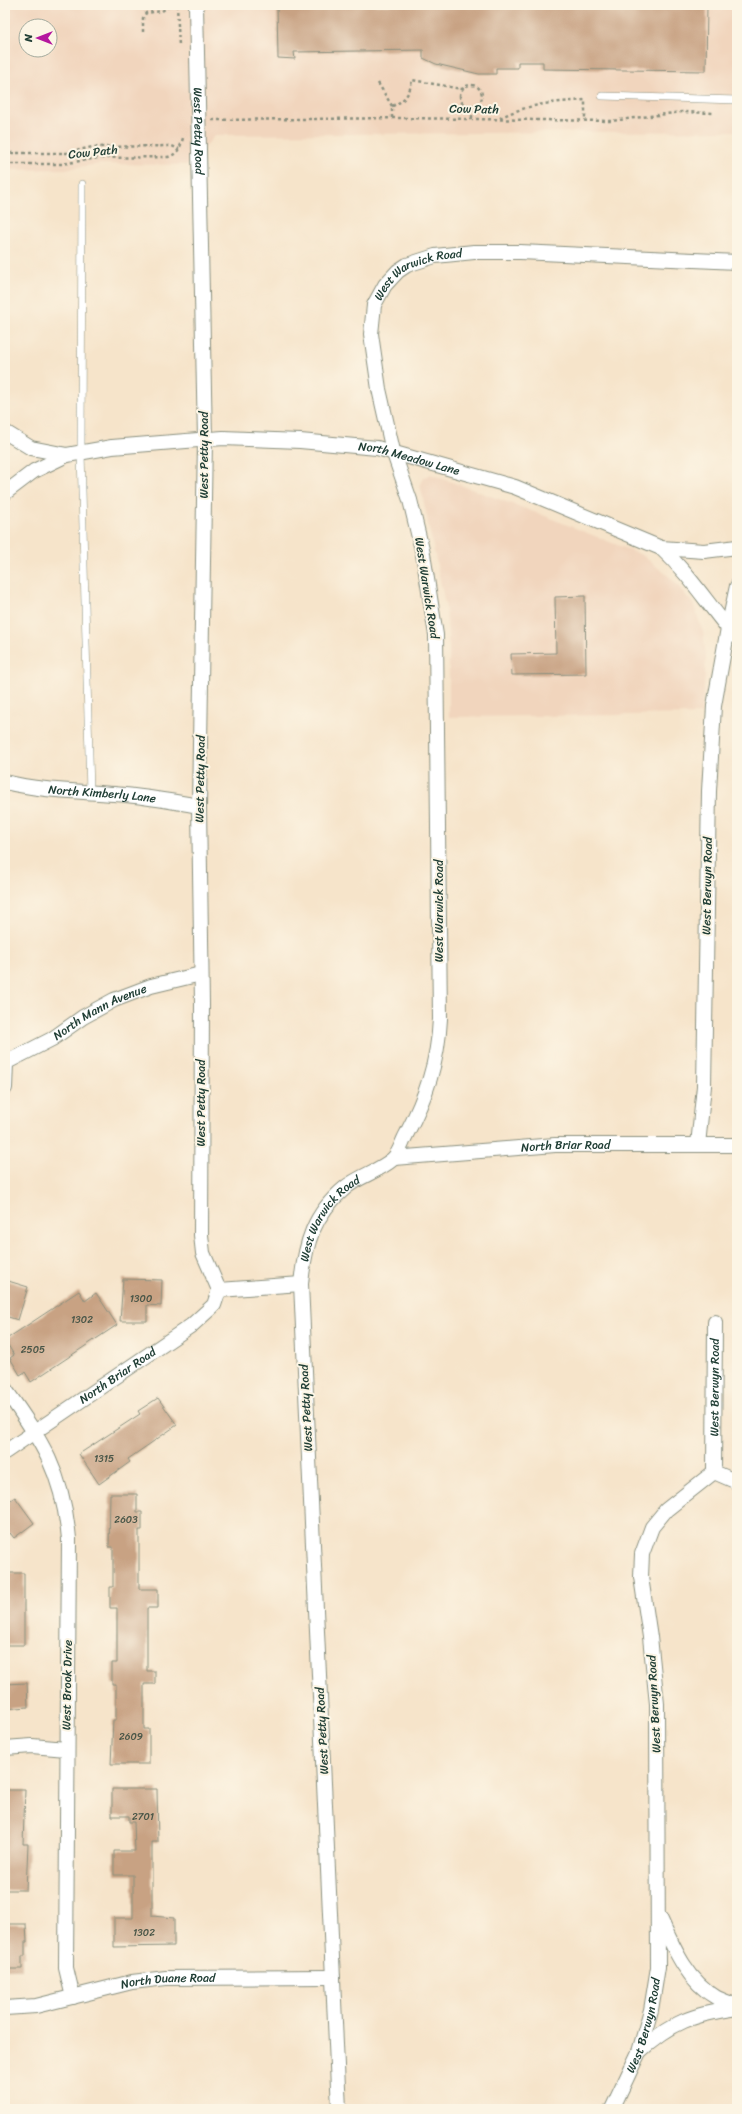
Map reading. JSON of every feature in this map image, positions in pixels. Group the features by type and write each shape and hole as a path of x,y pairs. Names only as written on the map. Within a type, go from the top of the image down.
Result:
{"street":[{"name":"West Petty Road","path":"196,5 205,439 199,806 201,974 201,1235 203,1252 219,1290"},
{"name":"West Warwick Road","path":"301,1284 303,1257 308,1239 323,1211 346,1187 394,1158 420,1108 432,1075 437,1056 440,1019 436,636 423,554 410,500 393,451 379,389 371,321 374,305 385,285 406,265 435,256 474,252 520,252 737,262"},
{"path":"5,432 31,448 74,453"},
{"name":"North Meadow Lane","path":"74,453 142,443 205,439 300,441 377,448 393,451 515,487 661,548 704,551 737,547"},
{"path":"5,493 34,471 74,453"},
{"path":"661,548 680,566 697,586 732,633"},
{"name":"West Berwyn Road","path":"698,1145 704,1086 709,791 714,706 732,633 737,586"},
{"name":"North Kimberly Lane","path":"5,782 33,788 150,797 199,806"},
{"name":"North Mann Avenue","path":"6,1063 52,1039 83,1017 114,1000 151,986 201,974"},
{"path":"5,1088 6,1063"},
{"name":"North Briar Road","path":"394,1158 555,1145 737,1145"},
{"name":"West Petty Road","path":"301,1284 339,2109"},
{"path":"219,1290 301,1284"},
{"name":"North Briar Road","path":"5,1452 204,1316 214,1305 219,1290"},
{"name":"West Berwyn Road","path":"612,2109 639,2052 655,1991 658,1967 657,1704 650,1637 641,1577 642,1554 652,1527 661,1516 714,1472 715,1322"},
{"name":"West Brook Drive","path":"5,1389 35,1431 56,1474 68,1523 66,1968 73,1997"},
{"path":"714,1472 737,1482"},
{"path":"5,1748 32,1746 66,1749"},
{"path":"658,1913 676,1955 695,1979 716,1998 737,2007"},
{"name":"North Duane Road","path":"5,2008 36,2006 132,1982 166,1978 333,1978"},
{"path":"639,2052 666,2030 691,2017 737,2007"}],"lane":[{"path":"602,96 737,100"},
{"path":"82,184 74,453 90,793"}],"path":[{"path":"143,32 143,18 146,13 162,11 171,5"},
{"path":"177,5 180,46"},
{"path":"392,106 404,99 411,88 412,80 462,89 472,85 481,91 481,101 472,107 465,106 460,100 462,89"},
{"path":"378,83 392,106 392,118"},
{"path":"499,118 512,111 545,104 585,100 584,120"},
{"path":"472,107 472,118"},
{"name":"Cow Path","path":"210,120 499,118 513,120 611,121 682,112 721,113"},
{"name":"Cow Path","path":"5,153 67,153 92,147 172,146 180,149 174,155 168,157 98,158 62,164 5,164"}],"shaded area":[{"path":"5,5 737,5 737,131 215,135 190,165 100,164 65,169 5,170"},
{"path":"430,474 545,516 642,555 671,578 693,604 703,632 706,658 702,714 449,717 449,647 446,608 420,484 423,478"}],"building":[{"path":"277,5 707,5 706,71 543,69 543,62 518,62 518,68 496,68 496,74 479,74 436,64 423,58 423,50 294,52 295,59 278,58"},
{"path":"585,596 586,674 512,675 511,654 556,653 555,597"},
{"path":"123,1279 162,1280 161,1306 147,1305 147,1321 120,1321"},
{"path":"5,1280 28,1287 18,1320 5,1316"},
{"path":"79,1291 85,1301 96,1293 117,1325 31,1382 25,1372 20,1375 10,1358 14,1355 5,1340"},
{"path":"158,1398 177,1425 128,1459 130,1462 99,1484 79,1454 140,1414 138,1411"},
{"path":"110,1494 137,1494 137,1512 142,1512 142,1530 139,1530 139,1589 158,1589 158,1608 147,1608 147,1671 155,1671 155,1684 144,1684 144,1729 149,1729 149,1764 111,1764 113,1720 116,1720 116,1684 112,1684 112,1663 117,1663 117,1608 110,1608 110,1587 113,1587 113,1547 109,1547"},
{"path":"15,1497 34,1523 14,1538 10,1533 5,1536 5,1504"},
{"path":"5,1573 24,1573 24,1645 5,1645"},
{"path":"27,1683 28,1707 5,1709 5,1684"},
{"path":"112,1789 157,1789 158,1842 152,1842 152,1916 174,1918 174,1946 114,1947 114,1918 133,1918 133,1875 114,1875 114,1851 135,1851 134,1822 129,1822 129,1816 112,1816"},
{"path":"5,1790 25,1790 23,1844 28,1844 26,1890 5,1890"},
{"path":"5,1924 26,1924 27,1942 25,1942 25,1956 22,1956 22,1969 5,1969"}]}
